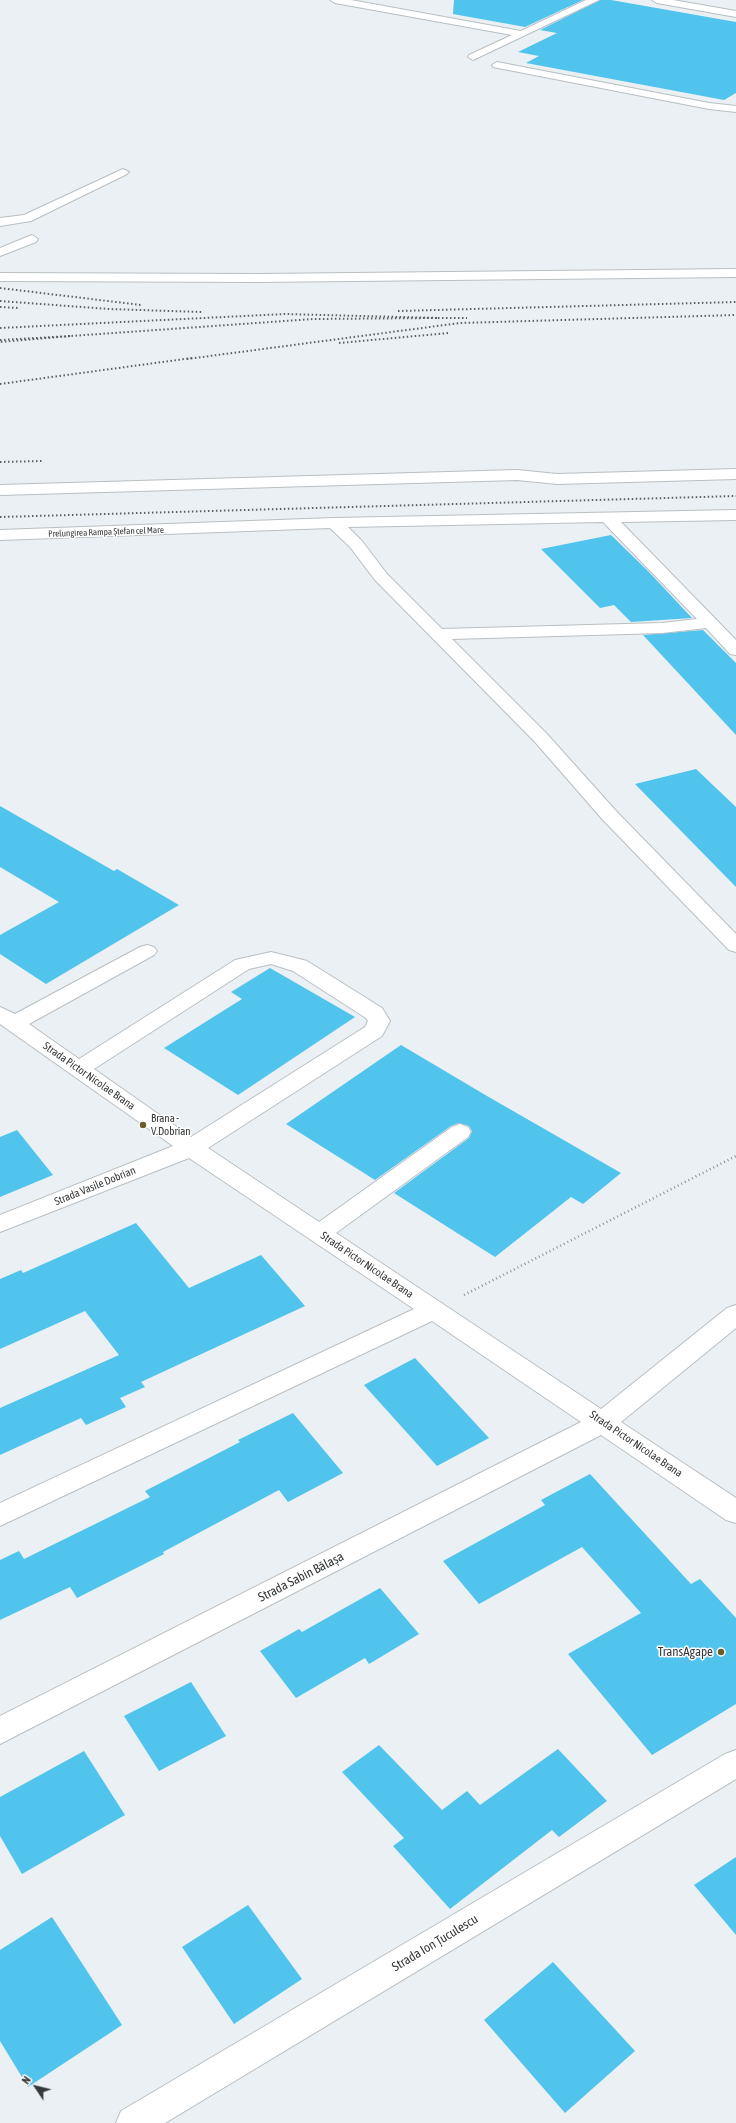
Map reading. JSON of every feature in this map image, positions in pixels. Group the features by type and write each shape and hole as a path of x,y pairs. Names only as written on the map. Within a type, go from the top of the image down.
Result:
{"street":[{"path":"335,0 523,34"},
{"path":"473,58 594,0"},
{"path":"658,0 736,14"},
{"path":"497,65 709,106 736,109"},
{"path":"0,222 27,218 123,172"},
{"path":"0,252 32,239"},
{"path":"0,277 257,278 736,273"},
{"path":"0,490 517,474 557,479 736,474"},
{"name":"Prelungirea Rampa Ștefan cel Mare","path":"0,535 334,523 736,515"},
{"path":"608,518 736,650"},
{"path":"334,523 356,544 381,577 541,738 610,816 736,946"},
{"path":"439,634 662,628 709,623"},
{"path":"7,1019 148,951"},
{"name":"Strada Vasile Dobrian","path":"0,1224 191,1148 374,1031 379,1021 374,1013 300,966 271,958 242,964 79,1069"},
{"name":"Strada Pictor Nicolae Brana","path":"7,1019 191,1148 736,1512"},
{"path":"320,1233 460,1132"},
{"path":"0,1515 434,1310"},
{"name":"Strada Sabin Bălașa","path":"0,1731 603,1422 736,1314"},
{"name":"Strada Ion Țuculescu","path":"133,2123 736,1763"}],"path":[{"path":"434,1310 736,1156"}],"building":[{"path":"454,0 583,0 525,27 453,14"},
{"path":"600,0 611,0 736,22 736,93 724,100 526,63 539,56 518,52 557,33 540,30"},
{"path":"611,535 648,571 692,618 631,622 614,605 600,608 541,549"},
{"path":"703,630 736,663 736,735 643,635"},
{"path":"696,769 736,807 736,887 635,784"},
{"path":"0,806 114,871 117,869 179,905 46,984 0,954 0,935 59,902 0,867"},
{"path":"270,968 355,1017 238,1095 164,1048 242,999 231,992"},
{"path":"401,1045 621,1173 583,1204 571,1197 495,1257 394,1193 469,1138 472,1131 469,1126 459,1123 451,1126 375,1180 286,1124"},
{"path":"17,1130 53,1175 0,1197 0,1137"},
{"path":"136,1223 189,1288 261,1255 305,1306 141,1382 145,1387 120,1398 126,1407 86,1425 81,1418 0,1455 0,1408 119,1355 85,1311 0,1349 0,1279 21,1270 23,1273"},
{"path":"415,1358 489,1438 437,1466 364,1385"},
{"path":"293,1413 343,1473 288,1502 279,1490 163,1552 164,1554 77,1598 70,1587 0,1620 0,1560 19,1551 24,1559 150,1497 145,1491 240,1442 238,1440"},
{"path":"590,1474 691,1584 700,1579 736,1618 736,1704 652,1755 568,1654 641,1613 582,1547 479,1604 443,1561 545,1505 541,1500"},
{"path":"380,1588 419,1634 369,1664 365,1658 296,1698 260,1651 299,1629 302,1632"},
{"path":"191,1682 226,1736 159,1771 124,1716"},
{"path":"379,1745 442,1810 467,1791 480,1805 558,1749 607,1801 559,1837 552,1830 450,1909 393,1846 404,1838 342,1772"},
{"path":"84,1751 125,1815 22,1874 0,1836 0,1797"},
{"path":"736,1857 736,1935 694,1885"},
{"path":"248,1905 302,1979 234,2024 182,1947"},
{"path":"52,1917 122,2025 28,2087 0,2041 0,1950"},
{"path":"553,1962 635,2051 565,2113 484,2020"}],"railway":[{"path":"0,288 141,305"},
{"path":"0,301 109,309 202,312"},
{"path":"398,311 736,302"},
{"path":"0,307 19,308"},
{"path":"0,328 285,314 438,318"},
{"path":"187,359 460,323 736,315"},
{"path":"71,336 313,319 438,318"},
{"path":"438,318 467,318"},
{"path":"339,343 449,333"},
{"path":"0,340 71,336"},
{"path":"0,342 71,336"},
{"path":"0,384 192,358"},
{"path":"0,462 42,461"},
{"path":"0,517 736,496"}],"place":[{"name":"Brana - V.Dobrian","path":"143,1125"},
{"name":"TransAgape","path":"721,1652"}]}
